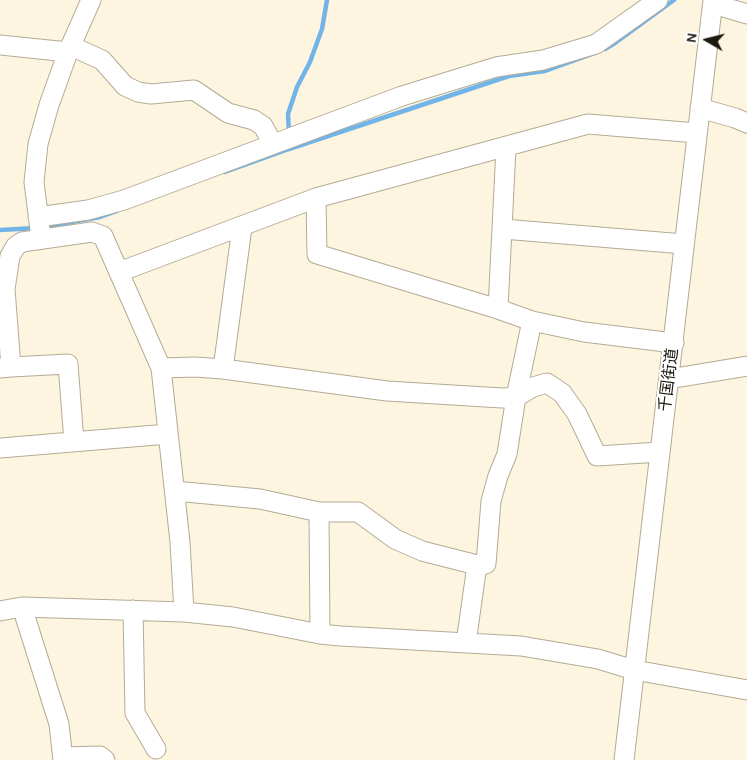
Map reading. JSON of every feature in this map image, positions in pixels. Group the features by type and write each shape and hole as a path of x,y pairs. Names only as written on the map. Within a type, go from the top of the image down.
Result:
{"street":[{"path":"41,228 34,182 38,144 49,105 69,49 91,0"},
{"path":"74,442 68,364 6,367 2,289 10,256 16,246 41,228 88,210 124,200 411,93 496,67 543,60 596,44 658,0"},
{"path":"713,2 747,14"},
{"name":"千国街道","path":"624,760 713,2"},
{"path":"0,45 69,49 102,60 126,86 138,92 151,94 194,90 228,113 254,120 263,126 272,144"},
{"path":"700,108 747,123"},
{"path":"119,272 242,228 316,198 506,148 588,124 697,133"},
{"path":"498,309 506,148"},
{"path":"316,198 317,254 532,321 584,332 674,343"},
{"path":"41,228 92,232 103,236 161,368 180,542 184,612"},
{"path":"223,369 242,228"},
{"path":"503,229 684,244"},
{"path":"175,491 260,499 319,512 358,512 395,539 422,551 477,565 486,564 491,501 507,454 516,397 532,321"},
{"path":"668,379 747,366"},
{"path":"161,368 195,367 223,369 387,390 502,398 516,397 533,387 547,383 562,393 578,414 597,456 660,452"},
{"path":"0,448 168,434"},
{"path":"319,512 320,634"},
{"path":"466,643 477,565"},
{"path":"0,611 22,607 184,612 233,617 320,634 521,646 598,659 634,670 747,690"},
{"path":"22,607 59,724 63,759 100,756 105,760"},
{"path":"133,610 135,713 156,749"}],"waterway":[{"path":"289,133 288,114 297,87 310,62 322,29 327,0"},
{"path":"605,49 674,0"},
{"path":"225,172 509,76 545,71 595,53"},
{"path":"44,227 100,217 117,211"},
{"path":"0,230 36,228"}]}
